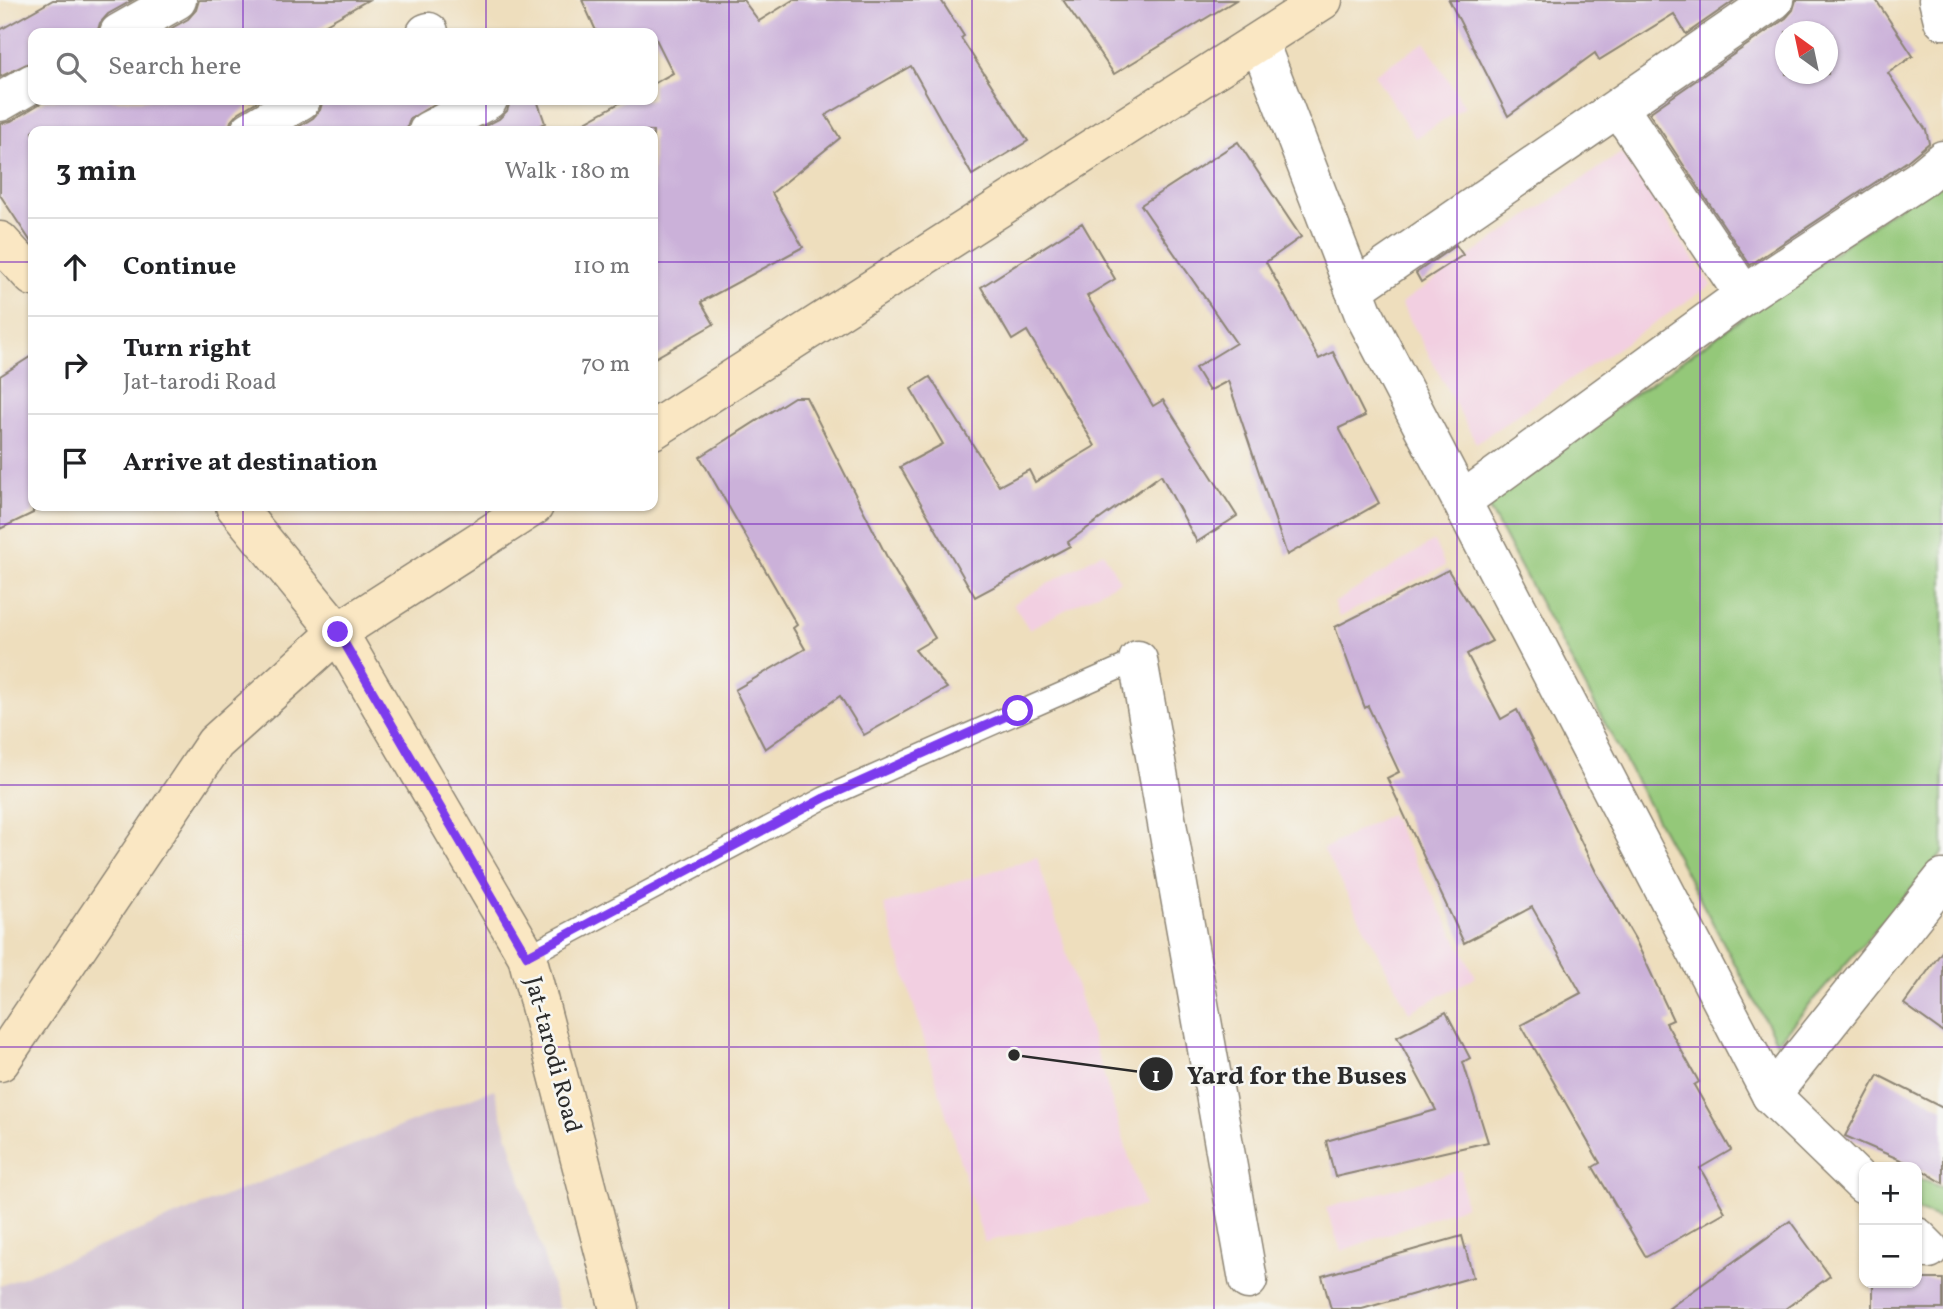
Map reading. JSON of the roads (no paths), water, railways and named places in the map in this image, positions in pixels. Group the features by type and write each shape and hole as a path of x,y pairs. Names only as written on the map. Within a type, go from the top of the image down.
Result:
{"street":[{"path":"128,28 177,0"},
{"path":"1354,289 1774,0"},
{"path":"1938,0 1943,20"},
{"path":"658,427 1259,41 1300,6"},
{"path":"1259,41 1363,312 1772,1095 1859,1180"},
{"path":"0,102 28,86"},
{"path":"258,126 293,105"},
{"path":"438,126 478,105"},
{"path":"1619,108 1744,295"},
{"path":"1462,501 1744,295 1919,180 1943,160"},
{"path":"0,241 28,271"},
{"name":"Jat-tarodi Road","path":"238,511 338,632 527,956 619,1309"},
{"path":"0,1062 215,743 338,632 526,511"},
{"path":"1138,660 1248,1280"},
{"path":"1772,1095 1943,879"}],"lane":[{"path":"527,956 824,798 1138,660"}],"place":[{"name":"Yard for the Buses","path":"1014,1055"}]}
